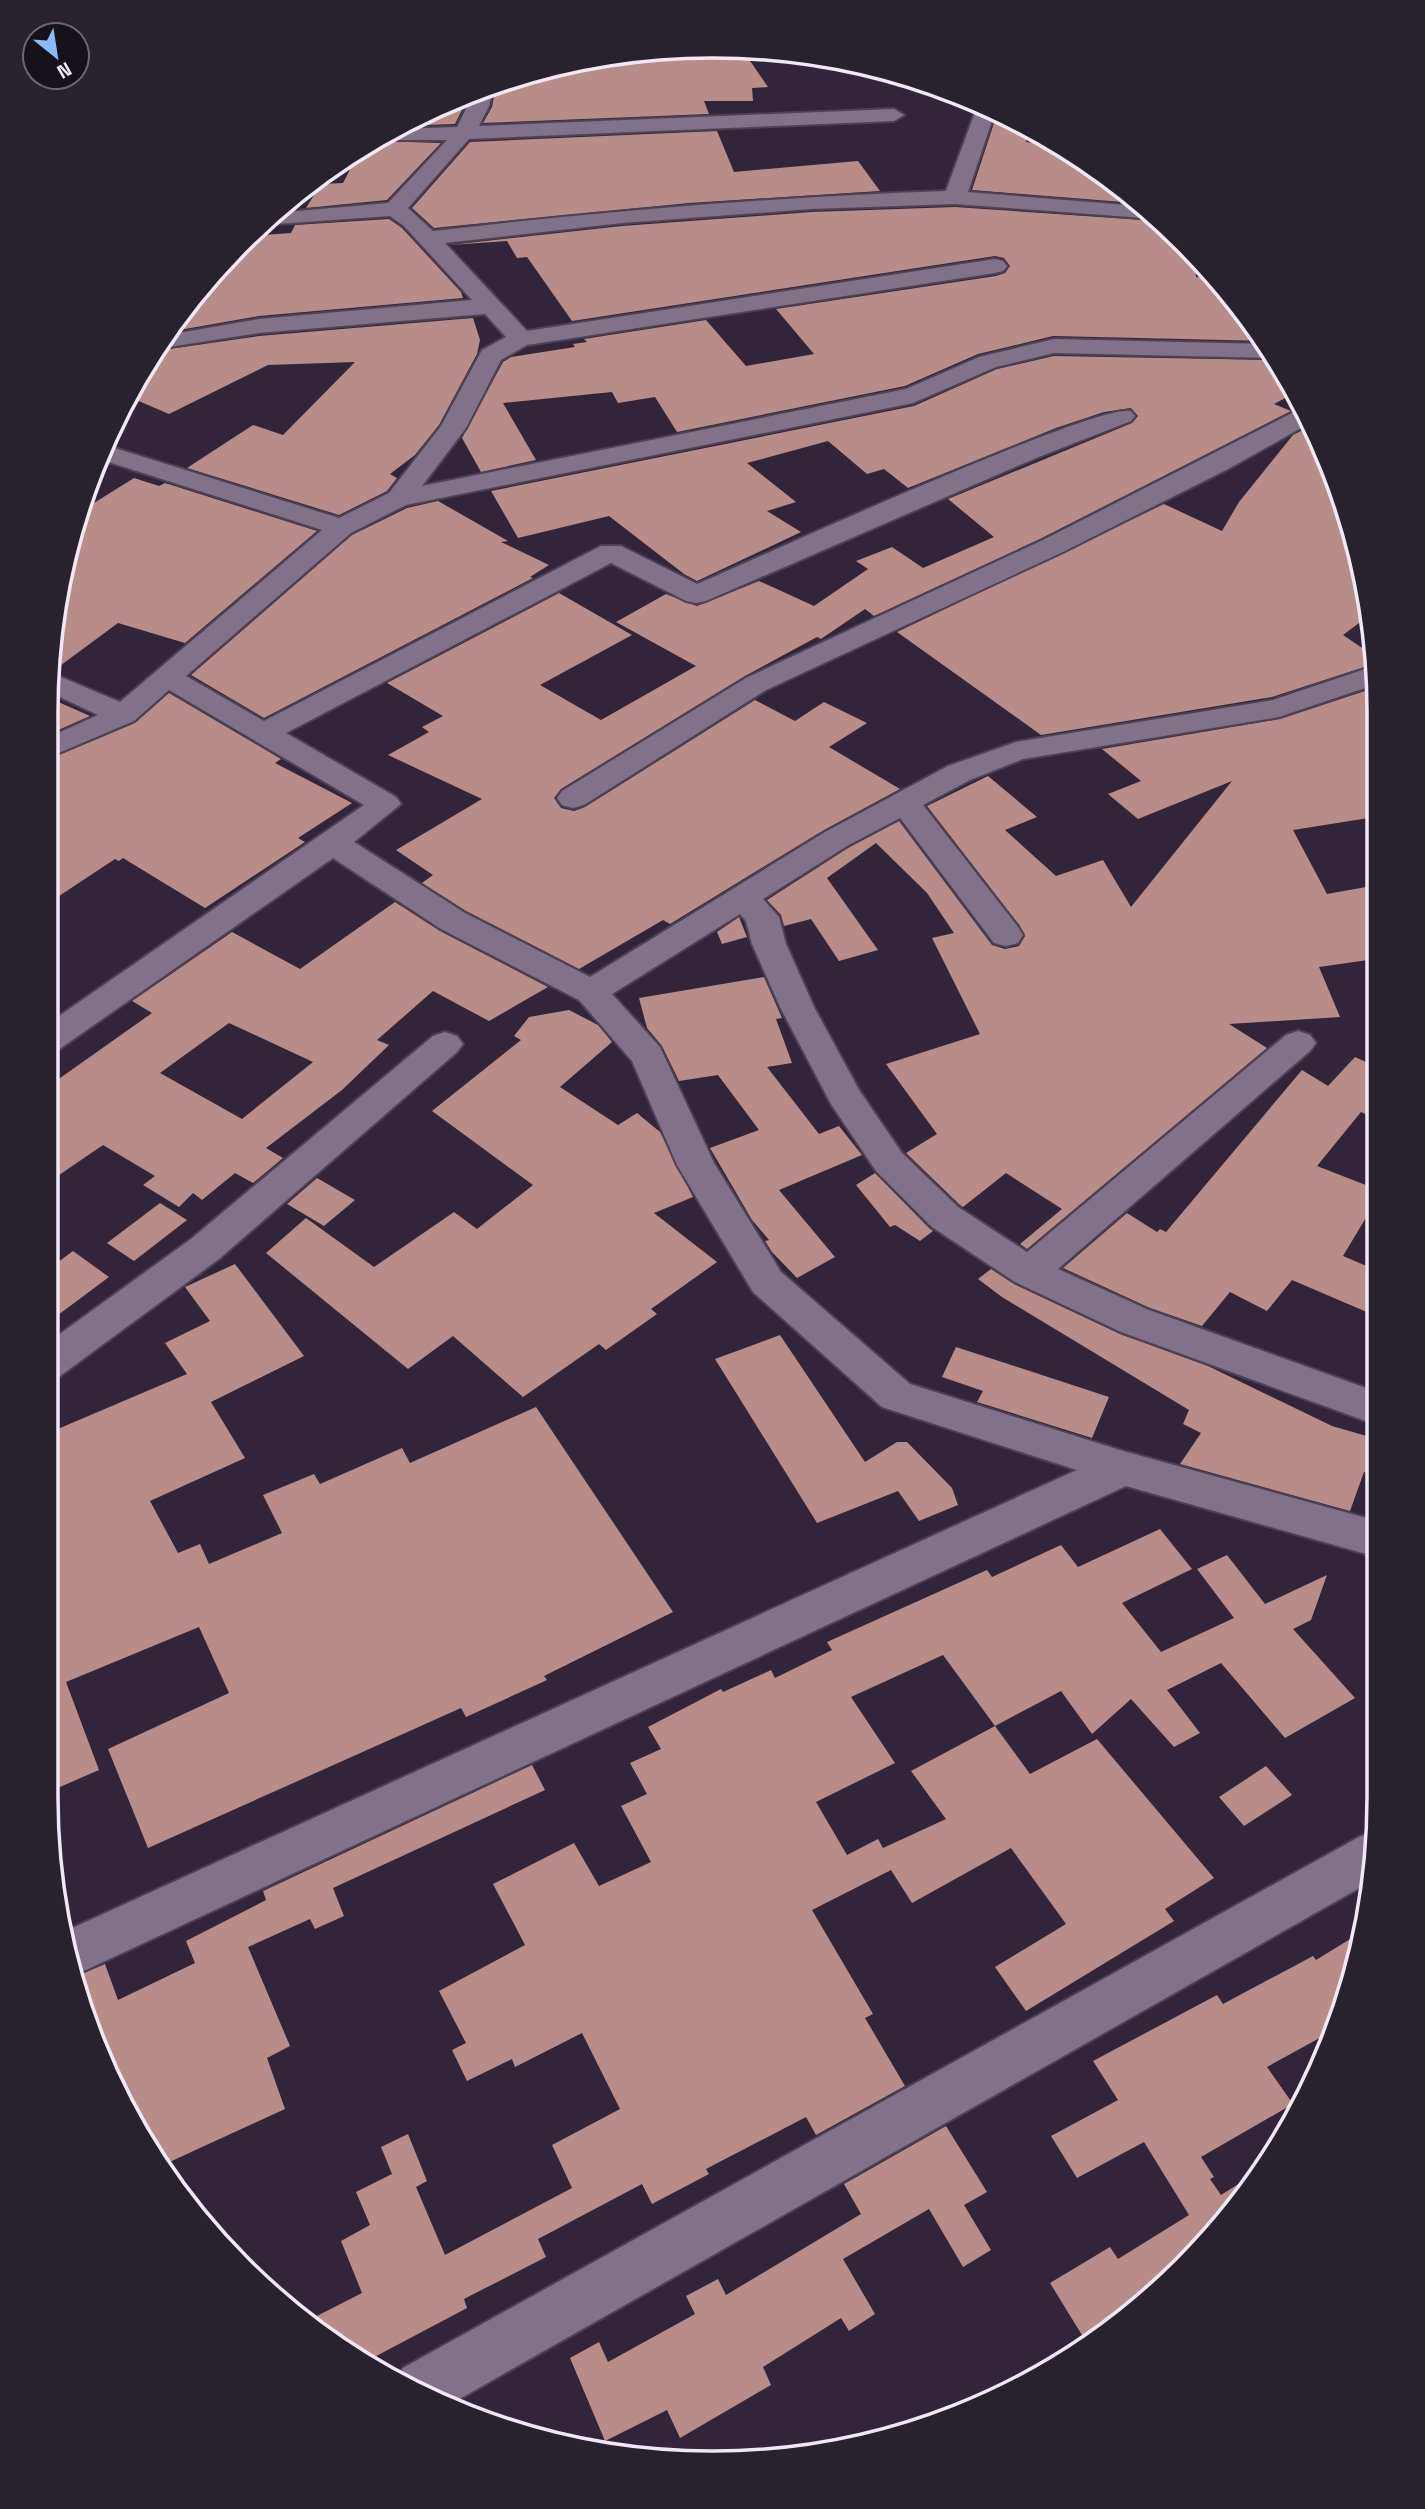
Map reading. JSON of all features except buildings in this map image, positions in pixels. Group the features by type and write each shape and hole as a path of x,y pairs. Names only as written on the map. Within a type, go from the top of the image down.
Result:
{"street":[{"path":"396,209 417,182 466,135 481,101"},
{"path":"403,136 894,115"},
{"path":"955,197 983,117"},
{"path":"428,238 635,215 811,202 955,197 1135,213"},
{"path":"283,219 396,209 412,221 521,339"},
{"path":"398,499 453,428 491,355 521,339 995,266"},
{"path":"174,341 259,326 491,306"},
{"path":"58,744 123,715 341,527 398,499 913,395 988,362 1054,346 1258,351"},
{"path":"264,733 611,552 696,595 1027,452 1122,416"},
{"path":"573,798 756,684 1053,546 1221,462 1298,419"},
{"path":"111,455 341,527"},
{"path":"58,1034 385,804 166,676"},
{"path":"591,992 836,839 960,773 1016,751 1279,708 1366,678"},
{"path":"59,685 123,715"},
{"path":"905,803 1006,935"},
{"path":"332,843 453,921 591,992 647,1056 696,1165 766,1283 896,1396 1123,1468 1367,1536"},
{"path":"742,897 761,917 769,944 797,1007 844,1095 889,1162 945,1217 1028,1272 1135,1321 1367,1405"},
{"path":"1028,1272 1298,1043"},
{"path":"58,1356 205,1249 446,1044"},
{"path":"76,1951 1123,1468"},
{"path":"428,2386 1364,1860"}]}
